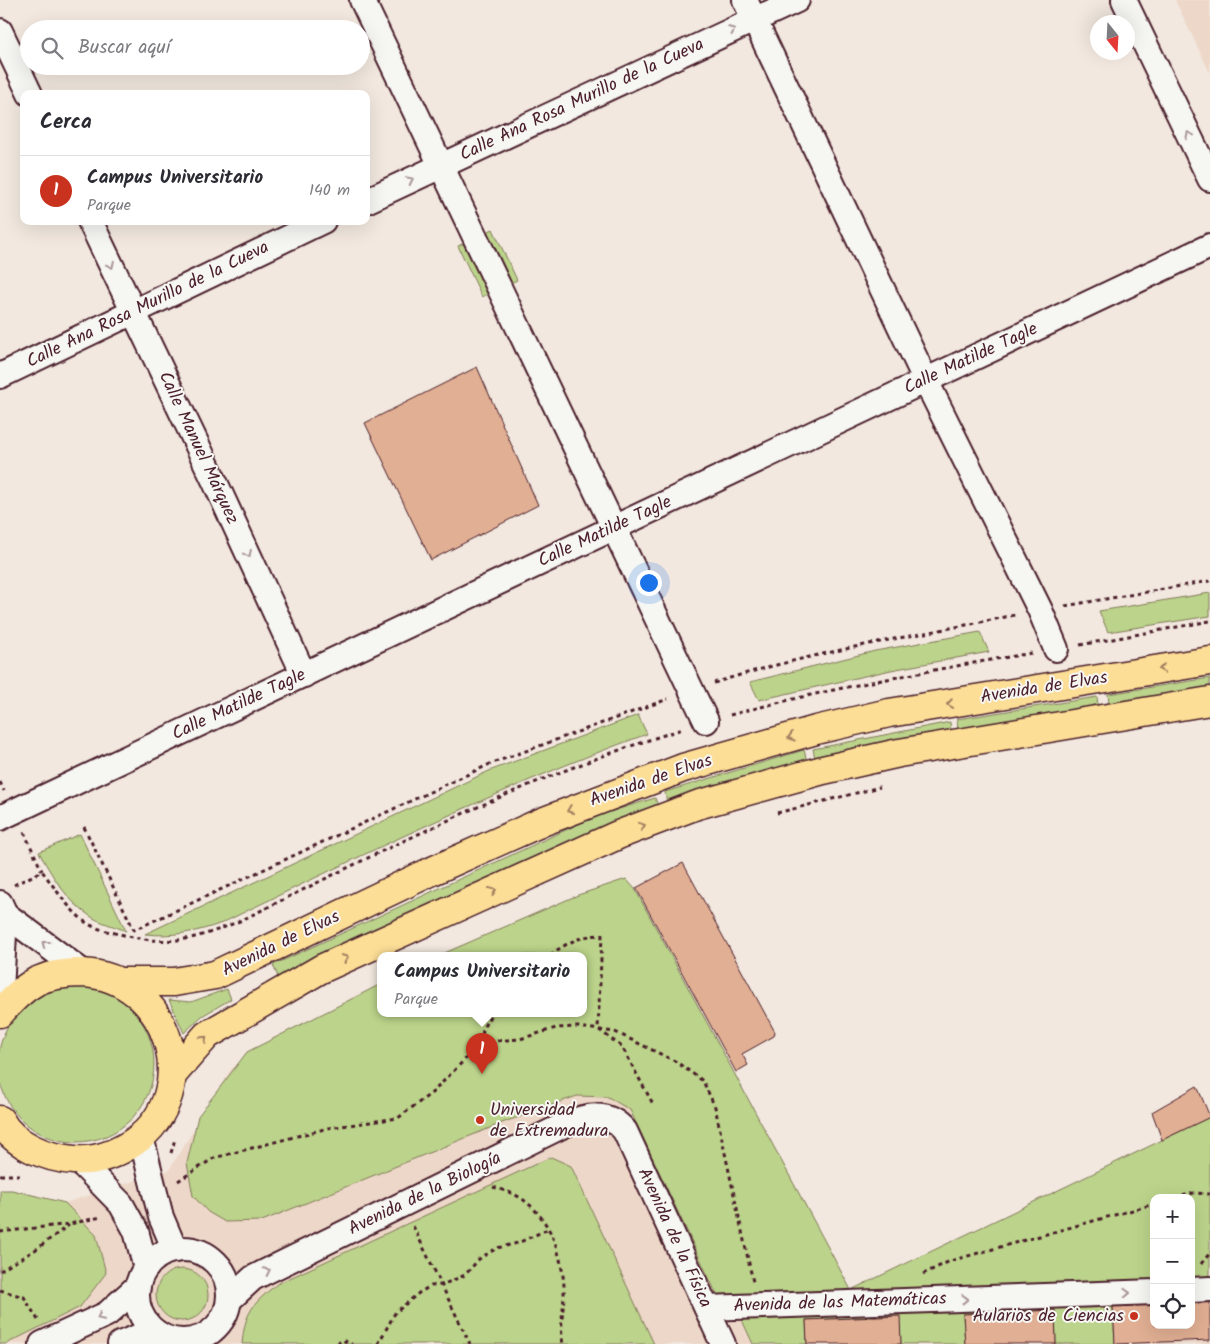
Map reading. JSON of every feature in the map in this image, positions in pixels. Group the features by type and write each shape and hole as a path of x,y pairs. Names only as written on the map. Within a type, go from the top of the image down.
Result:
{"highway":[{"name":"Avenida de Elvas","path":"120,982 174,982 215,976 430,872 542,822 607,795 692,765 816,730 889,714 1210,661"},
{"path":"172,1075 207,1035 321,969 618,835 697,805 823,770 899,752 1210,701"},
{"path":"0,1012 18,993 38,980 68,973 84,973 120,982 143,998 160,1020 170,1047 172,1075 162,1109 141,1137 122,1150 108,1155 79,1161 60,1159 12,1146 0,1120"}],"street":[{"path":"362,0 706,721"},
{"name":"Calle Ana Rosa Murillo de la Cueva","path":"370,199 750,10 797,0"},
{"path":"1124,0 1210,179"},
{"path":"750,10 926,381 1040,610 1056,649"},
{"path":"0,31 20,73"},
{"path":"21,75 28,90"},
{"name":"Calle Manuel Márquez","path":"92,225 216,482 304,675"},
{"name":"Calle Ana Rosa Murillo de la Cueva","path":"0,376 315,225"},
{"name":"Calle Matilde Tagle","path":"0,818 1210,246"},
{"path":"3,909 84,973"},
{"path":"0,1012 3,909"},
{"name":"Avenida de la Biología","path":"229,1300 253,1278 577,1119 597,1115 606,1117 620,1125 625,1131"},
{"name":"Avenida de la Física","path":"625,1131 723,1344"},
{"path":"141,1137 155,1196 175,1250"},
{"path":"79,1161 125,1211 136,1231 142,1277 137,1297 142,1317 167,1339"},
{"path":"46,1342 107,1314 142,1277 154,1260 175,1250 187,1249 209,1258 225,1276 229,1300 221,1334 210,1333 197,1339 183,1342 140,1336 120,1344"},
{"path":"1195,1280 1210,1290"},
{"name":"Avenida de las Matemáticas","path":"706,1308 1150,1292"}],"path":[{"path":"84,827 134,930 490,764 738,675 1040,610 1210,581"},
{"path":"768,815 888,785"},
{"path":"554,952 565,944 588,935 602,935 598,1030 622,1047 638,1073 652,1104"},
{"path":"482,1042 483,1028 490,1017"},
{"path":"155,1196 214,1158 328,1128 398,1118 433,1092"},
{"path":"488,1186 525,1200 554,1238 560,1257 564,1287 563,1344"},
{"path":"1189,1194 1210,1194"},
{"path":"403,1205 470,1344"},
{"path":"919,1276 950,1261 1150,1205"},
{"path":"0,1232 70,1224 125,1211"},
{"path":"0,1271 34,1250 70,1224"},
{"path":"378,1344 396,1313 406,1302 431,1286 442,1285 465,1275 479,1259 497,1248 518,1243 548,1229"},
{"path":"1195,1277 1210,1253"},
{"path":"0,1290 24,1297 46,1342"},
{"path":"337,1344 342,1340 352,1344"}],"shaded area":[{"path":"1175,0 1210,0 1210,73"},
{"name":"Universidad de Extremadura","path":"626,879 635,889 851,1290 1150,1286 1150,1329 1195,1329 1195,1284 1210,1284 1210,1344 0,1344 0,1190 12,1190 65,1203 169,1170 231,1069 377,988 377,1017 587,1017 587,952 447,952 578,895"}],"green space":[{"path":"493,229 517,280 482,297 458,246"},
{"path":"1210,593 1210,616 1108,632 1099,611"},
{"path":"980,632 989,652 891,670 759,700 750,682 875,651"},
{"path":"1210,678 1210,688 1109,704 1108,694"},
{"path":"1097,697 1098,706 958,729 957,719"},
{"path":"638,715 647,734 485,799 222,923 185,933 145,934 489,771"},
{"path":"950,722 951,732 815,758 813,749"},
{"path":"804,750 807,761 667,803 665,792"},
{"path":"655,798 658,806 278,977 273,965 596,816"},
{"path":"80,834 126,931 103,923 74,903 55,879 39,852"},
{"path":"626,879 635,889 851,1290 1210,1117 1210,1284 1195,1284 1195,1194 1150,1194 1150,1286 853,1294 717,1295 630,1110 608,1097 577,1096 502,1123 262,1221 225,1222 208,1212 193,1196 187,1163 198,1116 247,1052 377,986 377,1017 587,1017 587,952 447,952 578,895"},
{"path":"61,987 91,987 113,995 126,1003 137,1014 145,1027 151,1041 154,1056 154,1072 151,1087 137,1114 126,1125 113,1133 91,1141 61,1141 39,1133 26,1125 15,1114 7,1101 -1,1079 -1,1049 7,1027 15,1014 26,1003 39,995"},
{"path":"227,989 231,999 202,1016 184,1033 169,1000 191,1002"},
{"path":"551,1157 571,1166 654,1344 242,1344 245,1324 252,1309 277,1284"},
{"path":"0,1190 12,1190 65,1203 96,1235 106,1273 80,1307 6,1344 0,1344"},
{"path":"177,1269 187,1269 201,1276 208,1290 208,1300 201,1314 187,1321 177,1321 167,1317 160,1310 156,1300 156,1290 160,1280 167,1273"},
{"path":"1150,1302 1150,1304 1113,1306 1115,1344 1056,1344 1055,1311 963,1315 965,1344 901,1344 899,1316 806,1320 807,1344 753,1344 741,1318"}],"building":[{"path":"477,367 538,505 431,560 365,423"},
{"path":"683,863 775,1032 774,1036 742,1054 748,1065 736,1072 636,888"},
{"path":"1197,1086 1210,1117 1162,1140 1152,1112"},
{"name":"Aularios de Ciencias","path":"1210,1302 1210,1340 1115,1344 1113,1306 1150,1304 1150,1329 1195,1329 1195,1303"},
{"path":"1055,1310 1056,1344 965,1344 963,1314"},
{"path":"900,1316 901,1344 807,1344 806,1320"}],"place":[{"name":"Campus Universitario","path":"482,1074"},
{"name":"Universidad de Extremadura","path":"480,1120"},
{"name":"Aularios de Ciencias","path":"1134,1316"}]}
